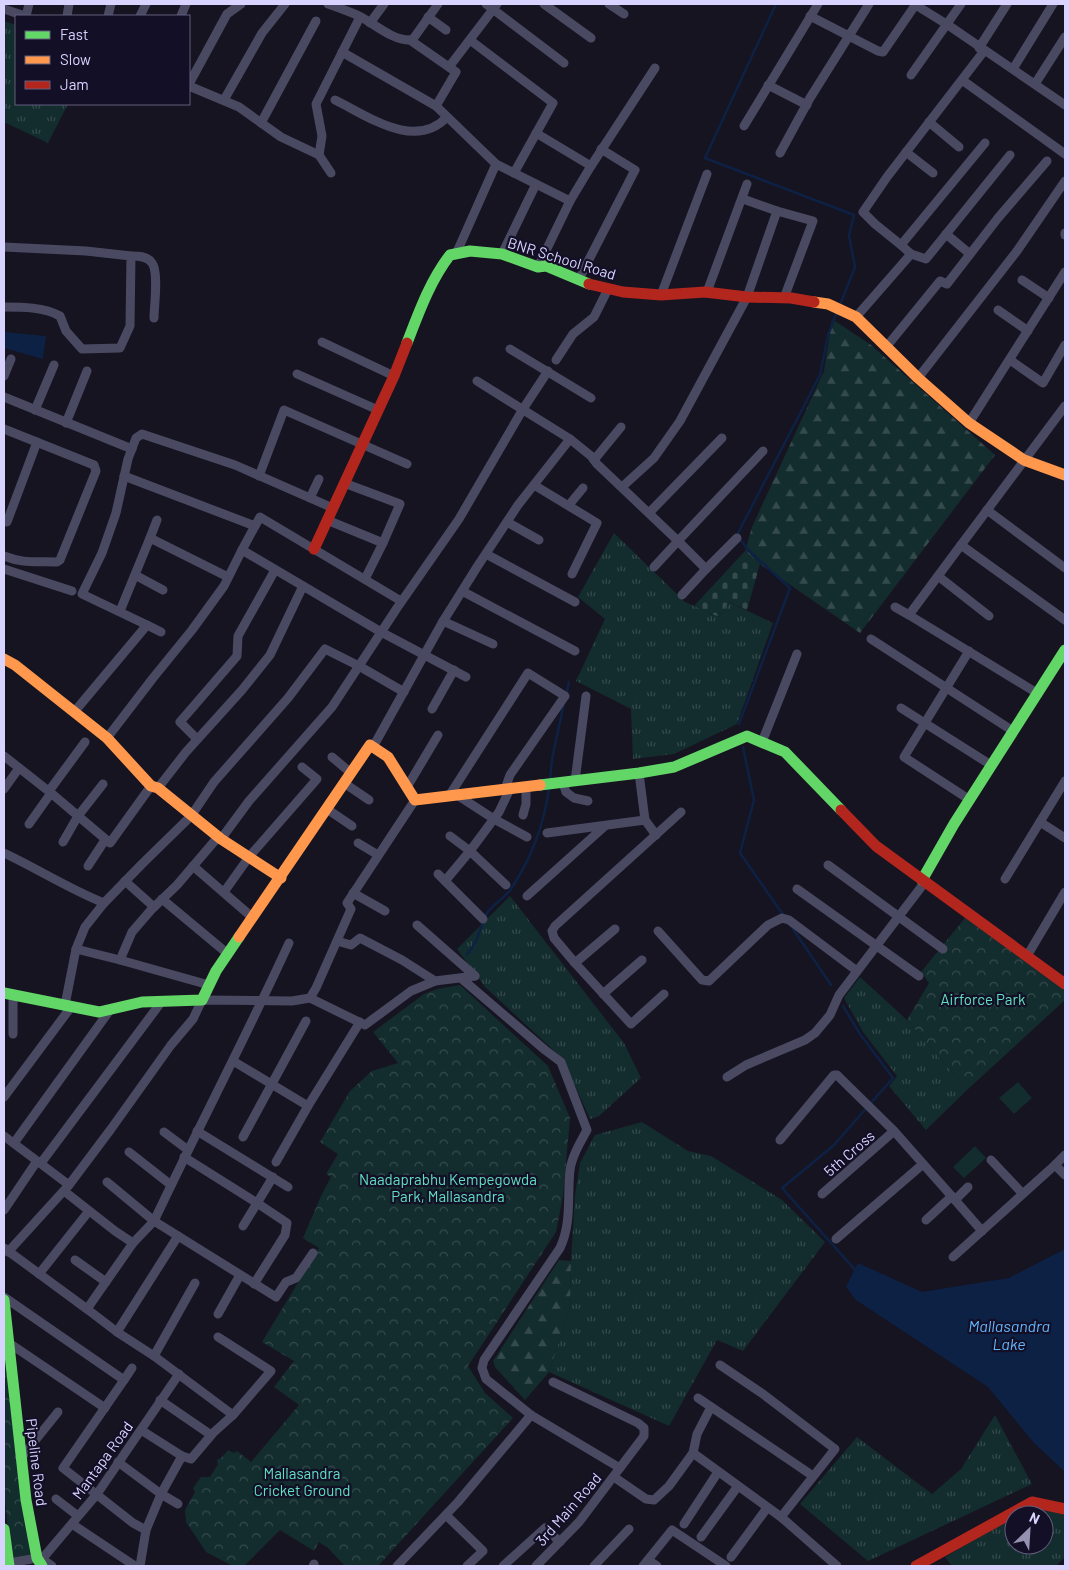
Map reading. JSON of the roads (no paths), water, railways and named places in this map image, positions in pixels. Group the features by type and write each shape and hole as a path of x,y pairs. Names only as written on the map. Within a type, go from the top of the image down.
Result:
{"street":[{"path":"190,83 227,14 241,4"},
{"path":"224,100 262,33 285,4"},
{"path":"328,4 360,17 394,37 410,40 456,72 436,106"},
{"path":"370,23 384,4"},
{"path":"410,40 413,39 438,4"},
{"path":"544,4 591,38"},
{"path":"609,4 624,14"},
{"path":"744,126 818,4"},
{"path":"780,153 806,105 869,4"},
{"path":"810,16 850,35 878,52 883,52 915,4 1035,84 1064,101"},
{"path":"911,75 961,4"},
{"path":"1007,4 962,80 906,152 863,212 874,224 911,254 926,259 1010,155"},
{"path":"1013,69 1053,4"},
{"path":"449,67 470,40 492,6 564,63"},
{"path":"4,9 22,15"},
{"path":"319,155 322,136 316,104 360,17"},
{"path":"428,17 446,30"},
{"path":"261,123 316,21"},
{"path":"1035,84 1065,37"},
{"path":"470,40 553,103 514,173"},
{"path":"342,52 436,106 496,164 570,201"},
{"path":"538,266 570,201 601,149 655,68"},
{"path":"962,80 1065,154"},
{"path":"190,85 239,107 281,137 319,155 331,174"},
{"path":"768,85 806,105"},
{"path":"335,100 391,128 417,133 441,124 447,117"},
{"path":"930,122 959,147"},
{"path":"536,133 591,166"},
{"path":"901,245 985,143"},
{"path":"579,279 635,170 601,149"},
{"path":"906,152 933,173"},
{"path":"887,346 940,281 947,284 1047,161"},
{"path":"314,549 394,376 424,300 439,269 450,255 456,254 496,164"},
{"path":"661,295 707,174"},
{"path":"918,378 1017,251 1065,181"},
{"path":"502,254 536,184"},
{"path":"707,292 747,184"},
{"path":"743,199 813,221 784,298"},
{"path":"622,487 654,458 680,421 747,297 777,211"},
{"path":"946,234 970,254"},
{"path":"4,247 86,251 143,257 152,263 155,271 154,318"},
{"name":"BNR School Road","path":"456,254 470,251 502,254 538,266 546,266 608,289 661,295 707,292 747,297 784,298 828,304 856,317 918,378 969,423 1024,460 1064,473"},
{"path":"856,317 911,254"},
{"path":"4,307 22,307 48,311 60,316 66,331 82,349 120,348 130,326 131,256"},
{"path":"969,423 1065,272"},
{"path":"1022,280 1049,298"},
{"path":"556,360 573,334 594,316 608,289"},
{"path":"998,310 1028,331"},
{"path":"322,342 394,376"},
{"path":"1010,360 1042,382 1065,346"},
{"path":"510,349 590,398"},
{"path":"4,376 11,358"},
{"path":"35,410 54,365"},
{"path":"66,423 87,371"},
{"path":"120,960 132,932 154,906 178,885 220,838 249,801 332,707 459,519 548,371"},
{"path":"297,374 378,410"},
{"path":"477,381 570,439 706,568"},
{"path":"4,397 132,449"},
{"path":"909,615 1065,406"},
{"path":"259,476 284,410 407,464"},
{"path":"594,460 621,427"},
{"path":"4,429 94,465 96,471 58,562 26,563 4,556"},
{"path":"161,632 82,594 105,545 116,513 124,476 136,438 142,434 235,465 333,508"},
{"path":"648,512 722,438"},
{"path":"373,747 424,653 462,591 507,522 570,439"},
{"path":"7,522 37,442"},
{"path":"654,568 763,451"},
{"path":"124,476 255,526"},
{"path":"310,498 319,480"},
{"path":"344,483 400,504 365,579"},
{"path":"534,485 597,523 572,574"},
{"path":"569,506 583,488"},
{"path":"986,510 1065,568"},
{"path":"107,738 192,630 228,577 260,517 402,601"},
{"path":"120,611 157,520"},
{"path":"327,520 383,543"},
{"path":"507,522 539,540"},
{"path":"150,538 228,577"},
{"path":"682,594 737,538"},
{"path":"961,544 1065,620"},
{"path":"242,550 381,632 424,653 466,677"},
{"path":"486,554 575,602"},
{"path":"4,569 72,591"},
{"path":"197,739 180,722 237,656 238,636 276,570"},
{"path":"135,575 163,590"},
{"path":"938,576 989,616"},
{"path":"4,756 110,843 154,787 242,690 270,655 303,586"},
{"path":"462,591 575,651"},
{"path":"895,607 1037,693"},
{"path":"443,621 492,644"},
{"path":"75,711 148,625"},
{"path":"871,638 1013,731"},
{"path":"4,1097 68,1006 76,949 85,927 125,881 191,816 214,782 288,698 325,650 404,692"},
{"path":"727,1077 746,1065 805,1040 825,1023 839,995 923,881 970,800 1065,650"},
{"path":"969,651 904,757 970,800"},
{"path":"762,742 797,654"},
{"path":"4,659 15,665 75,711 107,738 154,787 220,838 281,878"},
{"path":"432,709 454,670"},
{"path":"445,881 499,812 510,775 564,696 528,673 453,795"},
{"path":"575,781 586,696"},
{"path":"901,708 992,765"},
{"path":"407,787 438,735"},
{"path":"310,998 351,909 347,903 415,800 639,773 674,767 747,736 785,752 876,846 1065,984"},
{"path":"29,824 84,742"},
{"path":"233,1415 6,1250 66,1188 171,1045 193,1019 216,971 370,745 388,757 415,800"},
{"path":"332,757 351,773"},
{"path":"224,892 249,857 316,779 302,767"},
{"path":"4,790 19,768"},
{"path":"639,773 645,820 656,835"},
{"path":"1005,879 1065,781"},
{"path":"563,782 566,792 574,798 588,801"},
{"path":"344,783 369,800"},
{"path":"62,842 78,816 103,784"},
{"path":"523,815 526,804 526,787"},
{"path":"453,795 527,836"},
{"path":"327,809 352,826"},
{"path":"664,994 632,1024 575,963 554,938 552,932 555,926 681,812"},
{"path":"547,833 645,820"},
{"path":"1040,822 1065,838"},
{"path":"527,896 605,826"},
{"path":"450,836 470,851 506,885"},
{"path":"88,866 106,840"},
{"path":"358,844 378,855"},
{"path":"4,853 104,903"},
{"path":"193,866 253,918"},
{"path":"828,866 899,916 943,950"},
{"path":"438,874 483,919"},
{"path":"125,881 154,906"},
{"path":"797,889 919,976"},
{"path":"1027,956 1065,892"},
{"path":"353,893 385,912"},
{"path":"162,899 228,954"},
{"path":"658,931 702,980 707,982 768,925 786,919 857,971"},
{"path":"13,1034 8,994 99,1012 142,1002 202,1000 292,1001 310,998 365,1025 411,991 435,981 475,976 417,925"},
{"path":"575,963 614,929"},
{"path":"337,941 351,945 360,938 402,960 435,981"},
{"path":"87,1309 133,1243 154,1221 290,943"},
{"path":"76,949 209,985"},
{"path":"603,994 642,960"},
{"path":"462,979 544,1050 561,1062 587,1130 572,1161 565,1238 484,1360 482,1368 486,1379 531,1415 620,1468"},
{"path":"4,1210 162,1001"},
{"path":"14,1143 110,1010"},
{"path":"243,1137 306,1021"},
{"path":"276,1162 360,1022"},
{"path":"233,1061 308,1106"},
{"path":"780,1140 835,1075 839,1076 894,1132 982,1231"},
{"path":"197,1131 288,1188"},
{"path":"164,1132 186,1153 287,1223 285,1235 254,1284"},
{"name":"5th Cross","path":"822,1194 894,1132"},
{"path":"4,1136 39,1162 89,1211 133,1243"},
{"path":"129,1152 171,1185"},
{"path":"953,1257 1065,1156"},
{"path":"991,1160 1022,1193"},
{"path":"836,1239 923,1164"},
{"path":"1055,1165 1065,1175"},
{"path":"242,1226 273,1177"},
{"path":"107,1182 154,1221 276,1298 286,1282 296,1278 313,1253"},
{"path":"926,1220 968,1187"},
{"path":"39,1274 89,1211"},
{"path":"117,1332 178,1236"},
{"path":"75,1260 106,1282"},
{"path":"218,1314 240,1275"},
{"path":"154,1356 195,1283"},
{"path":"4,1299 124,1380"},
{"name":"Pipeline Road","path":"4,1299 26,1500 40,1561"},
{"path":"141,1430 182,1456 191,1459 271,1371 218,1337"},
{"path":"8,1343 105,1408"},
{"path":"720,1365 835,1449 781,1517"},
{"path":"132,1368 64,1468 133,1523 146,1530"},
{"name":"Mantapa Road","path":"40,1561 97,1494 179,1374"},
{"name":"3rd Main Road","path":"536,1566 579,1522 644,1436 644,1428 638,1423 553,1382"},
{"path":"698,1398 813,1476"},
{"path":"160,1400 212,1435"},
{"path":"614,1477 646,1499 654,1500 669,1486 693,1453 697,1434 711,1407"},
{"path":"21,1458 58,1412"},
{"path":"397,1566 446,1515 531,1415"},
{"path":"693,1453 781,1517 837,1566"},
{"path":"140,1566 146,1530 161,1494 182,1456"},
{"path":"118,1462 161,1494 178,1504"},
{"path":"684,1524 718,1472"},
{"path":"701,1537 738,1486"},
{"path":"56,1499 78,1516"},
{"path":"916,1566 936,1562 1032,1502 1065,1509"},
{"path":"731,1557 767,1508"},
{"path":"446,1515 483,1551 466,1566"},
{"path":"72,1524 135,1566"},
{"path":"503,1566 545,1528 560,1542"},
{"path":"4,1529 8,1565 40,1561 52,1566"},
{"path":"594,1566 629,1529"},
{"path":"657,1566 645,1563 672,1530 726,1566"}],"water":[{"path":"4,332 46,336 43,359 4,348"},
{"name":"Mallasandra Lake","path":"1065,1249 1065,1472 1034,1443 988,1387 856,1300 846,1287 858,1263 922,1292 1009,1278"}],"waterway":[{"path":"776,4 705,158 854,215 849,235 855,267 840,305"},
{"path":"739,724 790,588 749,551 737,535 820,375 828,335 837,312"},
{"path":"566,695 569,682"},
{"path":"550,781 552,759 564,703"},
{"path":"743,747 754,800 740,853 784,916"},
{"path":"467,954 475,943 487,913 508,892 525,866 540,828 549,789"},
{"path":"791,926 831,985"},
{"path":"843,1006 860,1034 893,1078 833,1146 782,1188 857,1272"}],"park label":[{"name":"Airforce Park","path":"983,999"},
{"name":"Naadaprabhu Kempegowda Park, Mallasandra","path":"448,1188"},
{"name":"Mallasandra Cricket Ground","path":"302,1482"}]}
